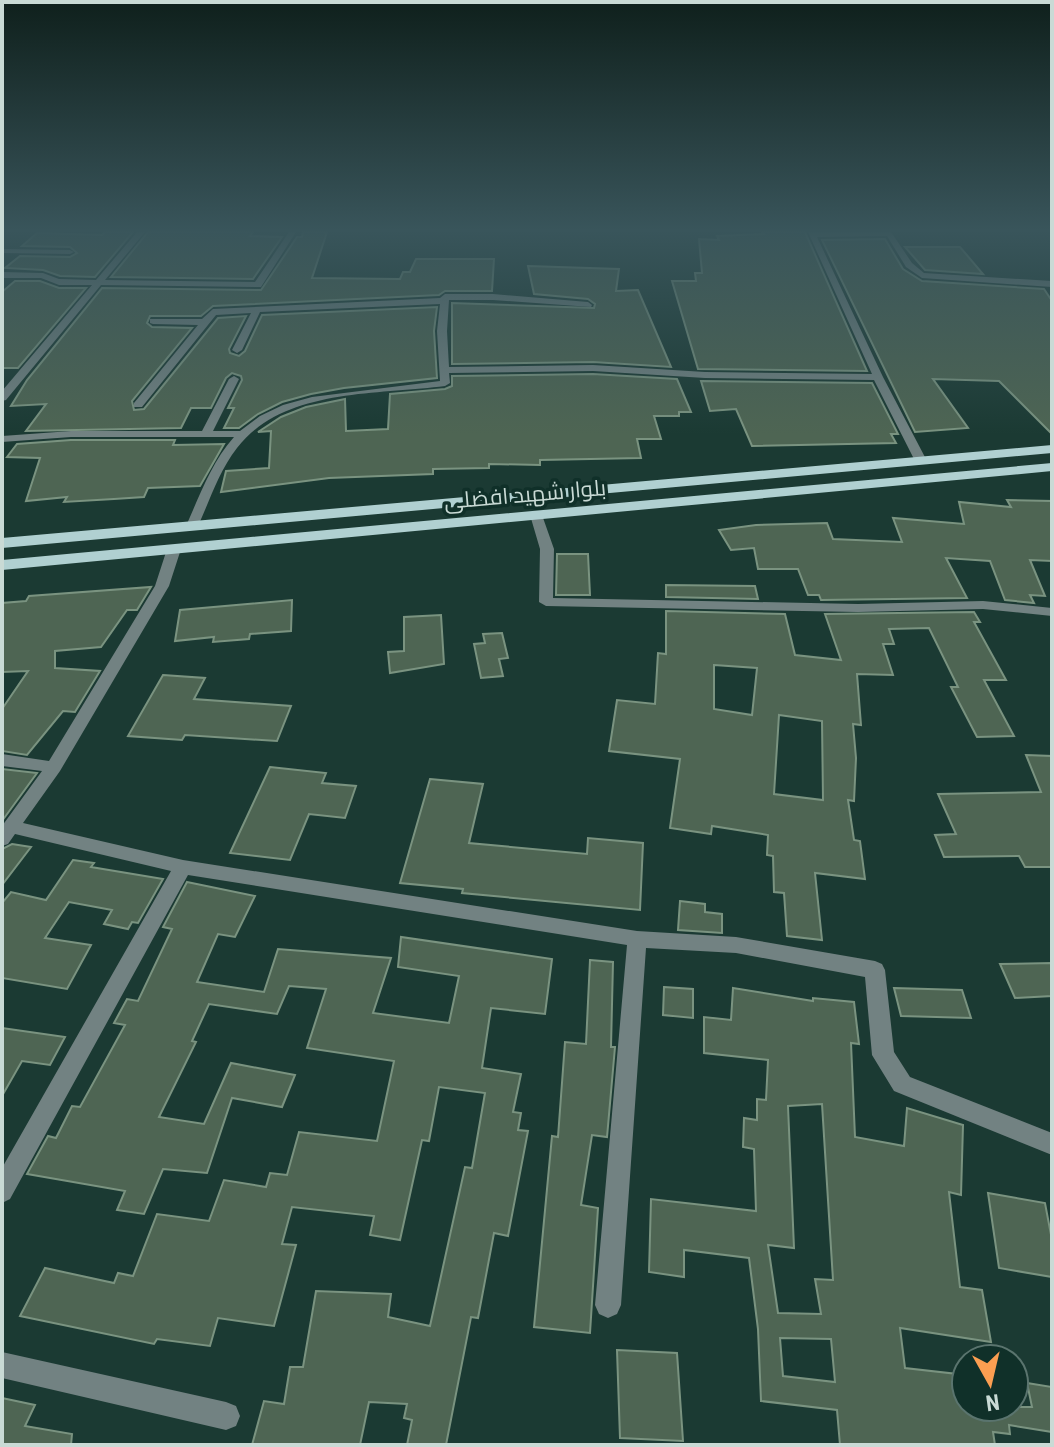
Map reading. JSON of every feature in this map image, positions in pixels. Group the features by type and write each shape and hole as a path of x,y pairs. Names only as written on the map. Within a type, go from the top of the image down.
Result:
{"main road":[{"name":"بلوار شهید افضلی","path":"2,543 1052,449"},
{"name":"بلوار شهید افضلی","path":"2,565 1052,467"},
{"path":"502,499 509,517"}],"street":[{"path":"2,398 84,300"},
{"path":"523,300 588,305"},
{"path":"842,300 921,461"},
{"path":"138,405 213,312 443,301 444,384 316,398 284,409 243,434 222,464 192,526"},
{"path":"237,350 257,309"},
{"path":"153,321 203,322"},
{"path":"444,370 593,368 705,375 878,377"},
{"path":"206,434 234,379"},
{"path":"2,439 71,434 243,434"},
{"path":"536,515 547,549 546,602 858,608 983,605 1052,612"},
{"path":"174,549 162,586 54,767 7,833 183,867 637,939 736,945 875,970 883,1055 902,1084 1052,1144"},
{"path":"2,760 54,767"},
{"path":"2,1191 183,867"},
{"path":"608,1305 637,939"},
{"path":"2,1365 226,1416"}],"building":[{"path":"2,300 76,300 18,368 2,368"},
{"path":"93,300 346,300 213,306 201,316 150,316 147,323 152,327 192,328 132,401 134,410 144,409 218,318 246,316 229,349 230,353 239,356 245,351 262,315 437,307 434,331 437,378 311,394 282,402 239,428 224,428 234,408 228,408 242,380 241,376 232,373 226,378 211,408 191,408 181,428 26,431 46,404 11,406 27,380"},
{"path":"589,300 642,300 671,367 593,362 452,364 452,303 594,308 595,304"},
{"path":"677,300 835,300 867,371 698,369"},
{"path":"851,300 1051,300 1052,434 999,381 933,379 968,428 915,432"},
{"path":"593,374 677,379 691,412 679,412 679,416 654,416 661,439 637,439 641,458 540,460 540,465 489,464 489,468 433,469 433,474 329,478 221,492 226,471 269,468 271,431 258,432 281,417 306,407 345,399 346,431 388,429 390,394 445,389 452,386 452,376"},
{"path":"701,381 872,383 898,434 891,434 896,443 752,446 736,409 710,411"},
{"path":"71,440 175,440 173,445 224,444 200,486 148,488 144,497 64,502 67,497 26,501 40,458 7,457 17,444"},
{"path":"1007,500 1052,501 1052,561 1030,560 1045,596 1030,595 1034,603 1005,600 990,561 946,558 967,598 821,600 819,595 808,595 798,569 758,569 754,548 731,550 719,530 756,525 827,523 833,539 902,542 893,518 964,524 959,502 1011,507"},
{"path":"557,554 588,554 590,595 556,595"},
{"path":"666,585 755,586 758,599 666,597"},
{"path":"151,587 137,610 127,610 101,647 55,651 55,668 100,671 75,712 63,711 27,755 2,751 2,709 28,671 2,672 2,603 26,601 29,596"},
{"path":"292,600 291,631 250,634 249,639 213,642 214,637 175,641 180,610"},
{"path":"666,611 785,614 795,655 841,660 825,614 974,612 980,622 974,622 1006,680 984,680 1014,736 977,737 951,687 958,687 929,628 889,629 894,644 883,644 893,675 857,674 861,725 853,724 856,758 854,801 848,800 854,840 860,841 865,879 815,873 822,940 787,936 784,893 774,892 773,856 767,855 768,835 712,826 711,834 670,828 680,759 609,751 617,700 655,704 658,653 666,654","holes":["714,665 757,668 752,715 714,709","779,715 822,721 823,800 774,794"]},
{"path":"441,615 444,664 390,673 388,652 404,651 404,617"},
{"path":"502,633 508,658 499,659 503,676 481,678 474,644 485,643 483,634"},
{"path":"163,675 205,678 194,699 291,706 277,741 185,735 182,740 128,736"},
{"path":"1026,755 1052,756 1052,867 1025,867 1019,856 944,857 935,835 956,834 938,794 1041,792"},
{"path":"270,767 326,773 322,783 356,786 345,818 309,814 290,860 230,853"},
{"path":"2,769 37,773 2,821"},
{"path":"430,779 483,784 469,843 587,854 588,838 643,843 640,910 462,893 463,889 400,883"},
{"path":"12,844 31,847 2,885 2,849"},
{"path":"73,860 94,863 91,867 163,879 138,923 132,922 128,929 104,924 112,910 69,902 45,938 91,945 67,989 2,978 2,903 11,892 46,900"},
{"path":"187,882 255,896 235,937 218,934 197,982 264,992 278,949 391,958 373,1013 449,1023 459,976 398,967 401,937 552,959 545,1014 491,1008 482,1068 521,1074 513,1112 521,1113 518,1130 528,1131 508,1236 494,1233 478,1318 471,1317 446,1445 407,1445 412,1420 404,1418 407,1404 369,1402 360,1445 252,1445 264,1401 284,1404 290,1367 303,1367 316,1291 391,1294 388,1317 430,1326 465,1167 472,1168 485,1093 439,1087 429,1141 422,1140 400,1240 370,1235 374,1216 292,1207 282,1244 296,1245 274,1326 218,1318 210,1346 157,1339 154,1344 20,1316 45,1268 114,1283 118,1273 133,1276 157,1214 209,1221 224,1180 266,1187 270,1173 287,1175 299,1132 377,1141 394,1061 307,1048 326,989 289,986 277,1014 209,1004 192,1041 196,1042 159,1117 204,1124 231,1063 295,1075 282,1107 232,1098 207,1173 163,1169 144,1214 117,1210 125,1191 27,1174 48,1136 56,1138 72,1106 80,1107 125,1025 114,1023 127,999 138,1001 172,929 163,927"},
{"path":"680,901 705,904 705,912 722,914 722,933 678,930"},
{"path":"590,960 613,962 611,1047 615,1047 607,1137 592,1135 581,1205 598,1208 590,1333 534,1327 552,1136 558,1137 565,1042 586,1044"},
{"path":"1052,963 1052,996 1015,998 1000,964"},
{"path":"664,987 693,989 693,1018 663,1015"},
{"path":"733,988 813,1001 813,998 854,1002 859,1044 851,1043 855,1137 904,1146 907,1108 963,1125 961,1195 949,1192 960,1287 982,1290 991,1342 900,1328 905,1368 950,1373 950,1423 1030,1423 1030,1383 1052,1387 1052,1432 1009,1425 1010,1434 993,1432 995,1445 840,1445 837,1410 761,1401 758,1329 749,1258 684,1250 684,1277 649,1272 651,1199 756,1211 754,1149 743,1147 744,1118 757,1120 757,1099 766,1100 768,1060 704,1053 704,1017 731,1020","holes":["822,1104 833,1280 815,1279 821,1314 778,1313 768,1245 794,1248 788,1106","780,1338 831,1339 835,1382 783,1376"]},
{"path":"894,988 962,990 971,1018 901,1016"},
{"path":"2,1028 65,1037 50,1065 22,1061 2,1096"},
{"path":"988,1193 1045,1203 1052,1240 1052,1277 999,1268"},
{"path":"617,1350 677,1353 683,1441 620,1438"},
{"path":"2,1398 35,1405 25,1426 72,1434 71,1445 2,1445"}]}
